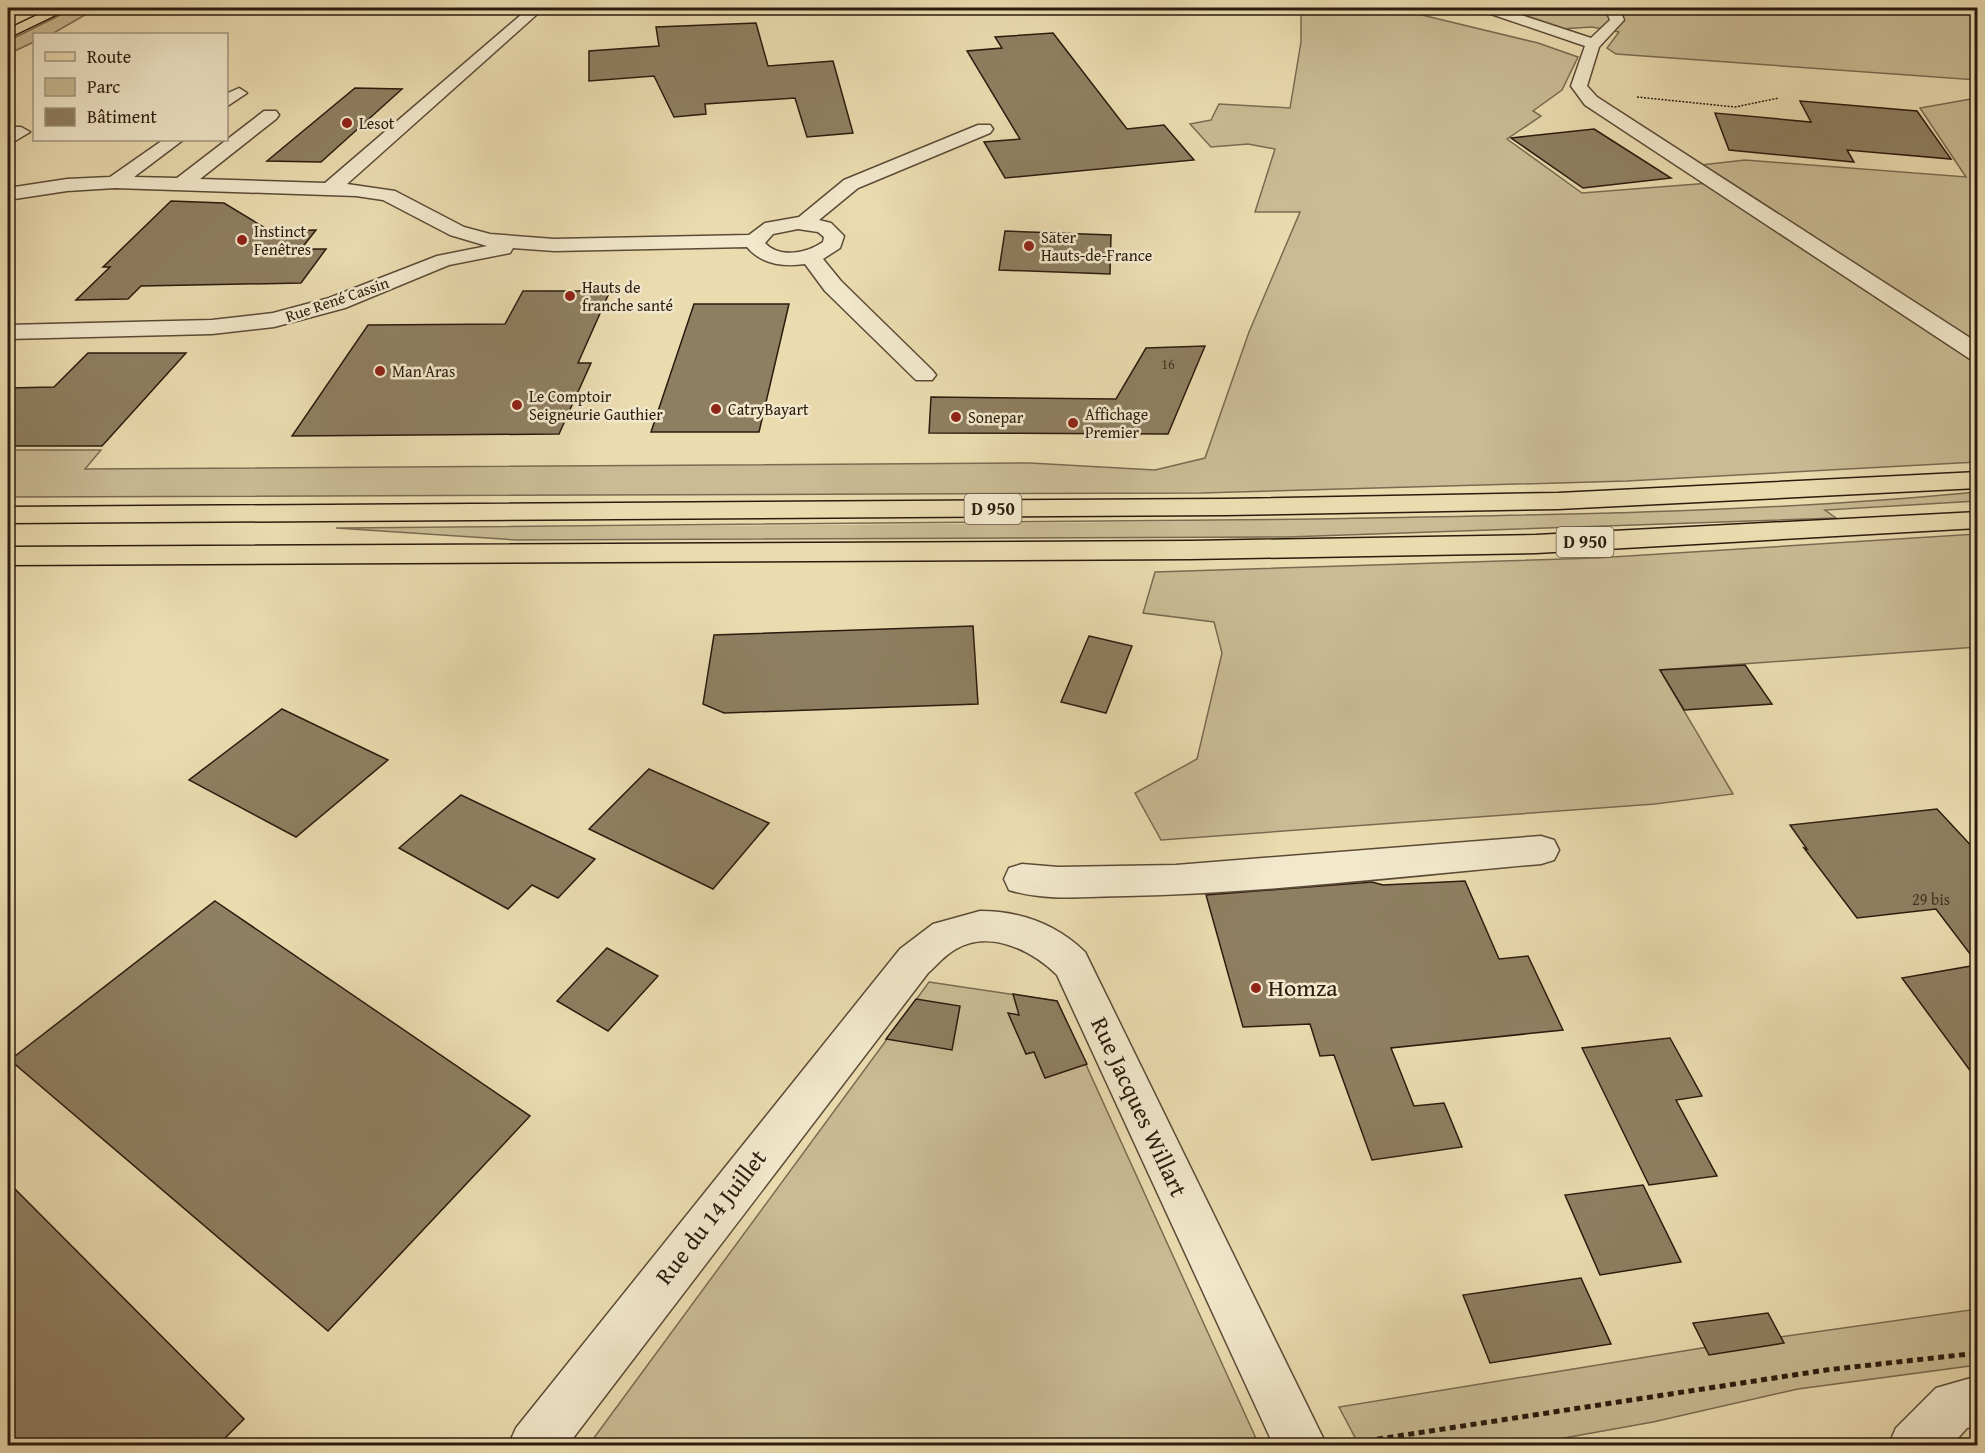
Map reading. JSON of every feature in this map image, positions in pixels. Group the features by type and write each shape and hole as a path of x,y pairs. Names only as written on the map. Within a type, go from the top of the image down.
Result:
{"main road":[{"path":"8,34 63,8"},
{"name":"D 950","path":"8,515 1213,507 1534,502 1977,480"},
{"name":"D 950","path":"8,556 1179,550 1536,544 1977,520"},
{"path":"8,573 150,570 507,554"}],"street":[{"path":"330,189 537,8"},
{"path":"1487,8 1594,44"},
{"path":"1612,8 1617,20 1611,30 1594,44 1581,71 1579,86 1586,94 1620,122 1977,354"},
{"path":"182,184 270,115"},
{"path":"804,223 851,184 984,129"},
{"path":"8,132 21,132 8,140"},
{"path":"115,183 173,141"},
{"path":"8,194 67,185 115,183 330,189 388,195 457,231 489,240 554,245 755,241 768,228 804,223 824,227 834,236 831,247 810,256 774,257 759,250 755,241"},
{"path":"444,260 460,246 457,231"},
{"name":"Rue René Cassin","path":"8,332 194,328 274,320 337,303 444,260 484,252 554,245"},
{"path":"810,256 833,286 924,375"},
{"path":"1022,879 1058,882 1176,880 1541,850"},
{"name":"Rue Jacques Willart","path":"890,990 914,961 946,935 1006,928 1027,932 1060,950 1082,984 1128,1087 1301,1446"},
{"name":"Rue du 14 Juillet","path":"534,1446 890,990"},
{"path":"1914,1446 1954,1406 1977,1401"}],"path":[{"path":"1586,94 1735,107 1779,98"},
{"path":"1336,1446 1826,1370 1977,1353"}],"green space":[{"path":"74,8 97,8 54,33 33,33 33,42 8,54 8,41"},
{"path":"1301,8 1393,8 1538,43 1578,57 1562,90 1533,111 1541,116 1507,139 1582,193 1710,183 1918,318 1978,361 1977,462 1627,481 1201,493 8,497 8,450 101,450 85,469 1030,463 1155,470 1205,458 1249,332 1300,212 1255,212 1275,149 1248,144 1211,147 1190,124 1211,120 1219,104 1290,108 1301,42"},
{"path":"1496,8 1977,8 1977,80 1616,54 1607,48 1619,32 1592,27 1561,29"},
{"path":"1977,98 1977,348 1701,165 1745,160 1966,177 1920,108"},
{"path":"1977,492 1977,501 1825,510 1836,518 1287,537 517,540 336,528 1072,523 1565,514 1813,505"},
{"path":"1977,534 1977,647 1660,670 1733,794 1655,804 1161,840 1135,793 1197,759 1222,653 1214,622 1143,613 1155,572 1596,558"},
{"path":"929,982 1057,1001 1259,1445 588,1446"},
{"path":"1977,1309 1977,1365 1798,1389 1653,1422 1525,1445 1359,1445 1339,1407 1702,1348"}],"building":[{"path":"756,23 768,66 833,61 853,133 807,137 795,98 705,104 706,114 674,117 654,76 589,81 589,51 659,46 656,27"},
{"path":"1053,33 1127,129 1164,125 1194,160 1005,178 984,142 1020,139 967,51 1002,48 995,37"},
{"name":"Lesot","path":"355,88 402,89 321,162 267,161"},
{"path":"1800,101 1917,111 1951,159 1847,150 1854,162 1729,150 1715,113 1811,122"},
{"path":"1594,129 1671,178 1583,188 1511,138"},
{"path":"171,201 224,203 270,231 316,230 301,249 326,249 301,283 141,286 128,299 76,300 110,267 103,267"},
{"name":"Sater Hauts-de-France","path":"1005,231 1111,235 1110,274 999,270"},
{"path":"523,291 610,291 578,363 591,363 559,434 292,436 368,325 505,324"},
{"path":"694,304 789,304 759,432 651,432"},
{"path":"1205,346 1168,434 929,433 931,397 1116,399 1146,348"},
{"path":"88,353 186,353 102,446 8,446 8,388 54,387"},
{"path":"973,626 978,704 724,713 703,704 714,635"},
{"path":"1089,636 1132,646 1106,713 1061,702"},
{"path":"1745,665 1772,704 1684,710 1660,670"},
{"path":"282,709 388,760 296,837 189,780"},
{"path":"649,769 769,823 713,889 589,829"},
{"path":"461,795 595,859 558,898 532,885 508,909 399,848"},
{"path":"1937,809 1977,852 1977,963 1936,909 1857,918 1804,848 1807,849 1790,825"},
{"path":"1465,881 1499,959 1528,956 1563,1030 1391,1048 1414,1106 1444,1103 1462,1147 1372,1160 1334,1055 1320,1056 1310,1024 1243,1027 1206,895 1372,882 1383,885"},
{"path":"215,901 530,1116 328,1331 10,1060"},
{"path":"607,948 658,976 608,1031 557,1001"},
{"path":"1977,965 1977,1080 1902,978"},
{"path":"1013,994 1057,1001 1087,1064 1045,1078 1034,1052 1026,1054 1008,1013 1019,1015"},
{"path":"916,999 960,1006 952,1050 886,1039"},
{"path":"1670,1038 1702,1096 1676,1100 1717,1176 1649,1185 1582,1048"},
{"path":"8,1182 244,1419 217,1446 8,1446"},
{"path":"1643,1185 1681,1262 1600,1275 1565,1195"},
{"path":"1581,1278 1611,1344 1490,1363 1463,1295"},
{"path":"1768,1313 1784,1343 1709,1355 1693,1323"}],"place":[{"name":"Lesot","path":"347,123"},
{"name":"Instinct Fenêtres","path":"242,240"},
{"name":"Sater Hauts-de-France","path":"1029,246"},
{"name":"Hauts de franche santé","path":"570,296"},
{"name":"Man Aras","path":"380,371"},
{"name":"Le Comptoir Seigneurie Gauthier","path":"517,405"},
{"name":"CatryBayart","path":"716,409"},
{"name":"Sonepar","path":"956,417"},
{"name":"Affichage Premier","path":"1073,423"},
{"name":"Homza","path":"1256,988"}]}
